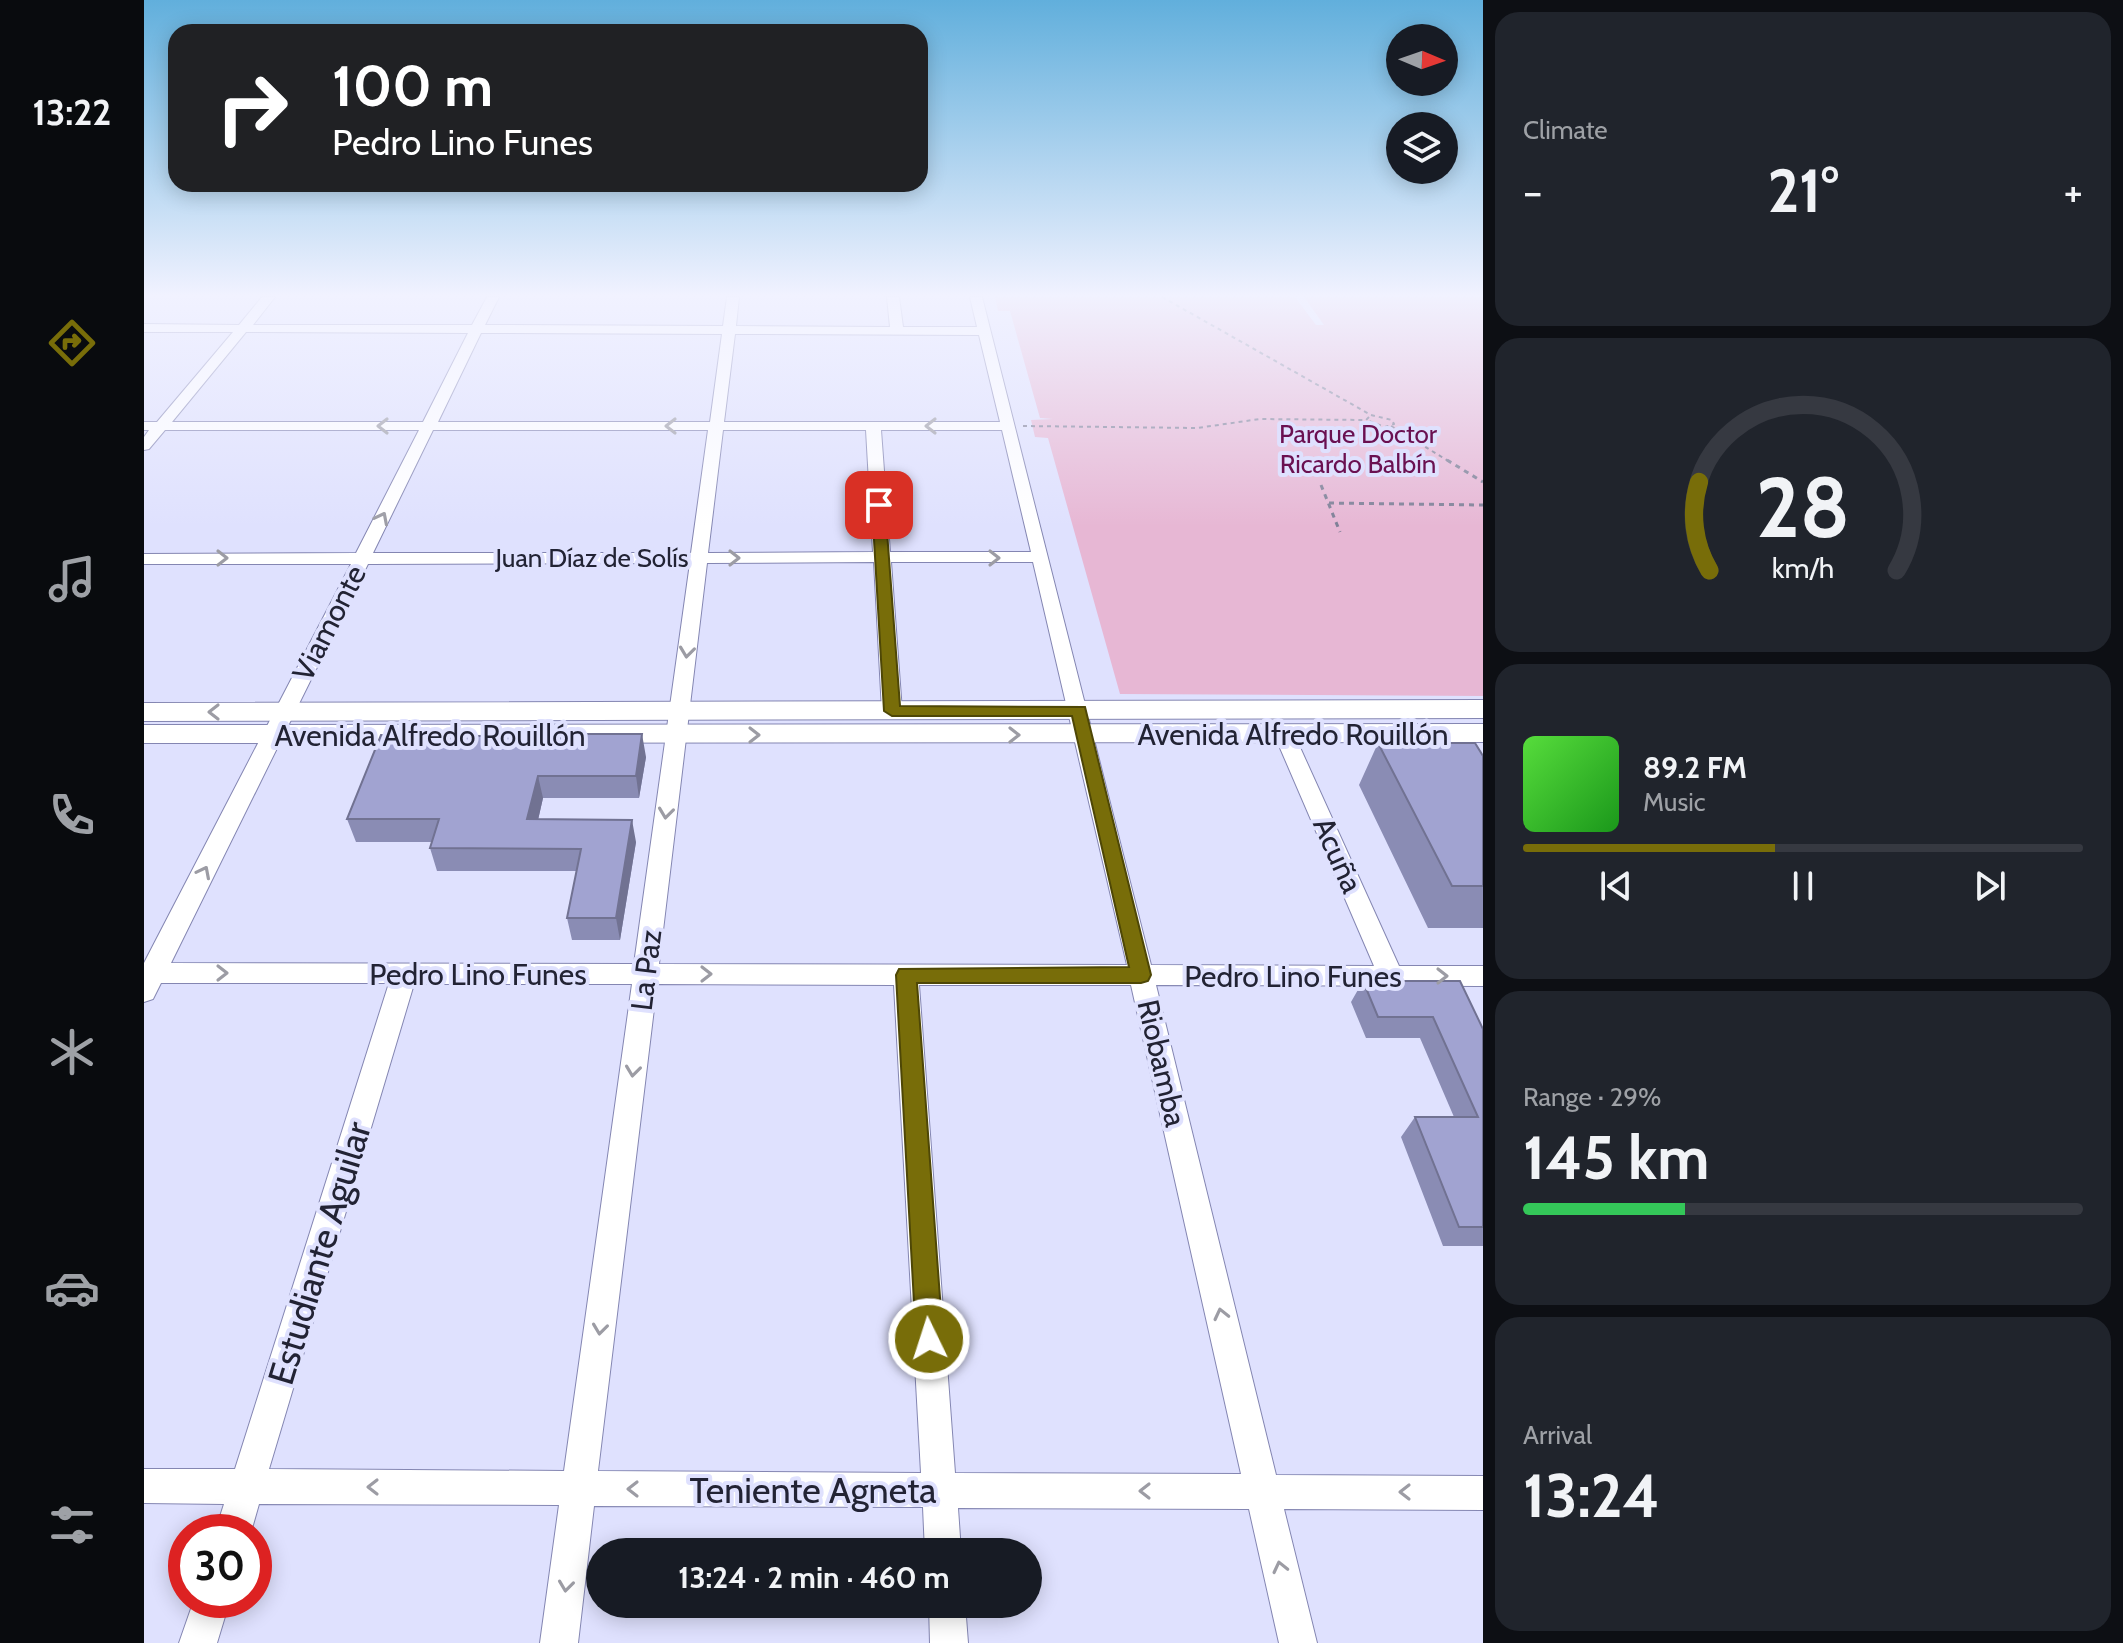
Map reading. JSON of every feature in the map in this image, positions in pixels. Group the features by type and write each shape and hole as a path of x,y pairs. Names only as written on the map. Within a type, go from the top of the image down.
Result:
{"street":[{"path":"144,446 205,374"},
{"name":"Viamonte","path":"147,979 455,374"},
{"name":"La Paz","path":"559,1643 724,374"},
{"name":"Riobamba","path":"996,374 1082,723 1298,1643"},
{"path":"144,426 1009,426"},
{"path":"873,426 892,711"},
{"name":"Juan Díaz de Solís","path":"144,559 1041,557"},
{"name":"Avenida Alfredo Rouillón","path":"678,723 892,711 1284,734 1480,725"},
{"name":"Avenida Alfredo Rouillón","path":"144,712 279,724"},
{"name":"Avenida Alfredo Rouillón","path":"144,734 279,724 1480,725"},
{"name":"Acuña","path":"1284,734 1391,976"},
{"name":"Pedro Lino Funes","path":"147,979 405,973 1483,976"},
{"name":"Estudiante Aguilar","path":"238,1514 405,973"},
{"path":"906,975 942,1538"},
{"name":"Teniente Agneta","path":"144,1486 1483,1493"},
{"path":"198,1643 206,1618"},
{"path":"948,1618 949,1643"}],"path":[{"path":"1298,374 1371,415 1387,417 1394,424 1391,426"},
{"path":"1366,420 1371,415"},
{"path":"1009,426 1197,428 1222,422 1277,417 1366,420 1377,426 1391,426 1483,482"},
{"path":"1321,485 1340,532"},
{"path":"1329,503 1483,505"}],"green space":[{"name":"Parque Doctor Ricardo Balbín","path":"1028,374 1483,374 1483,696 1120,694 1048,438 1035,437 1031,420 1053,419 1040,418"}],"building":[{"path":"579,734 642,734 636,776 538,776 527,819 632,820 616,918 567,918 581,849 430,848 439,819 347,819 381,735 578,737"},
{"path":"1378,743 1475,743 1483,756 1483,886 1452,886"},
{"path":"1363,981 1460,981 1483,1029 1483,1227 1459,1227 1415,1117 1478,1117 1433,1017 1378,1017"}],"route":[{"path":"879,505 892,711 1079,711 1141,975 906,975 929,1339"}]}
